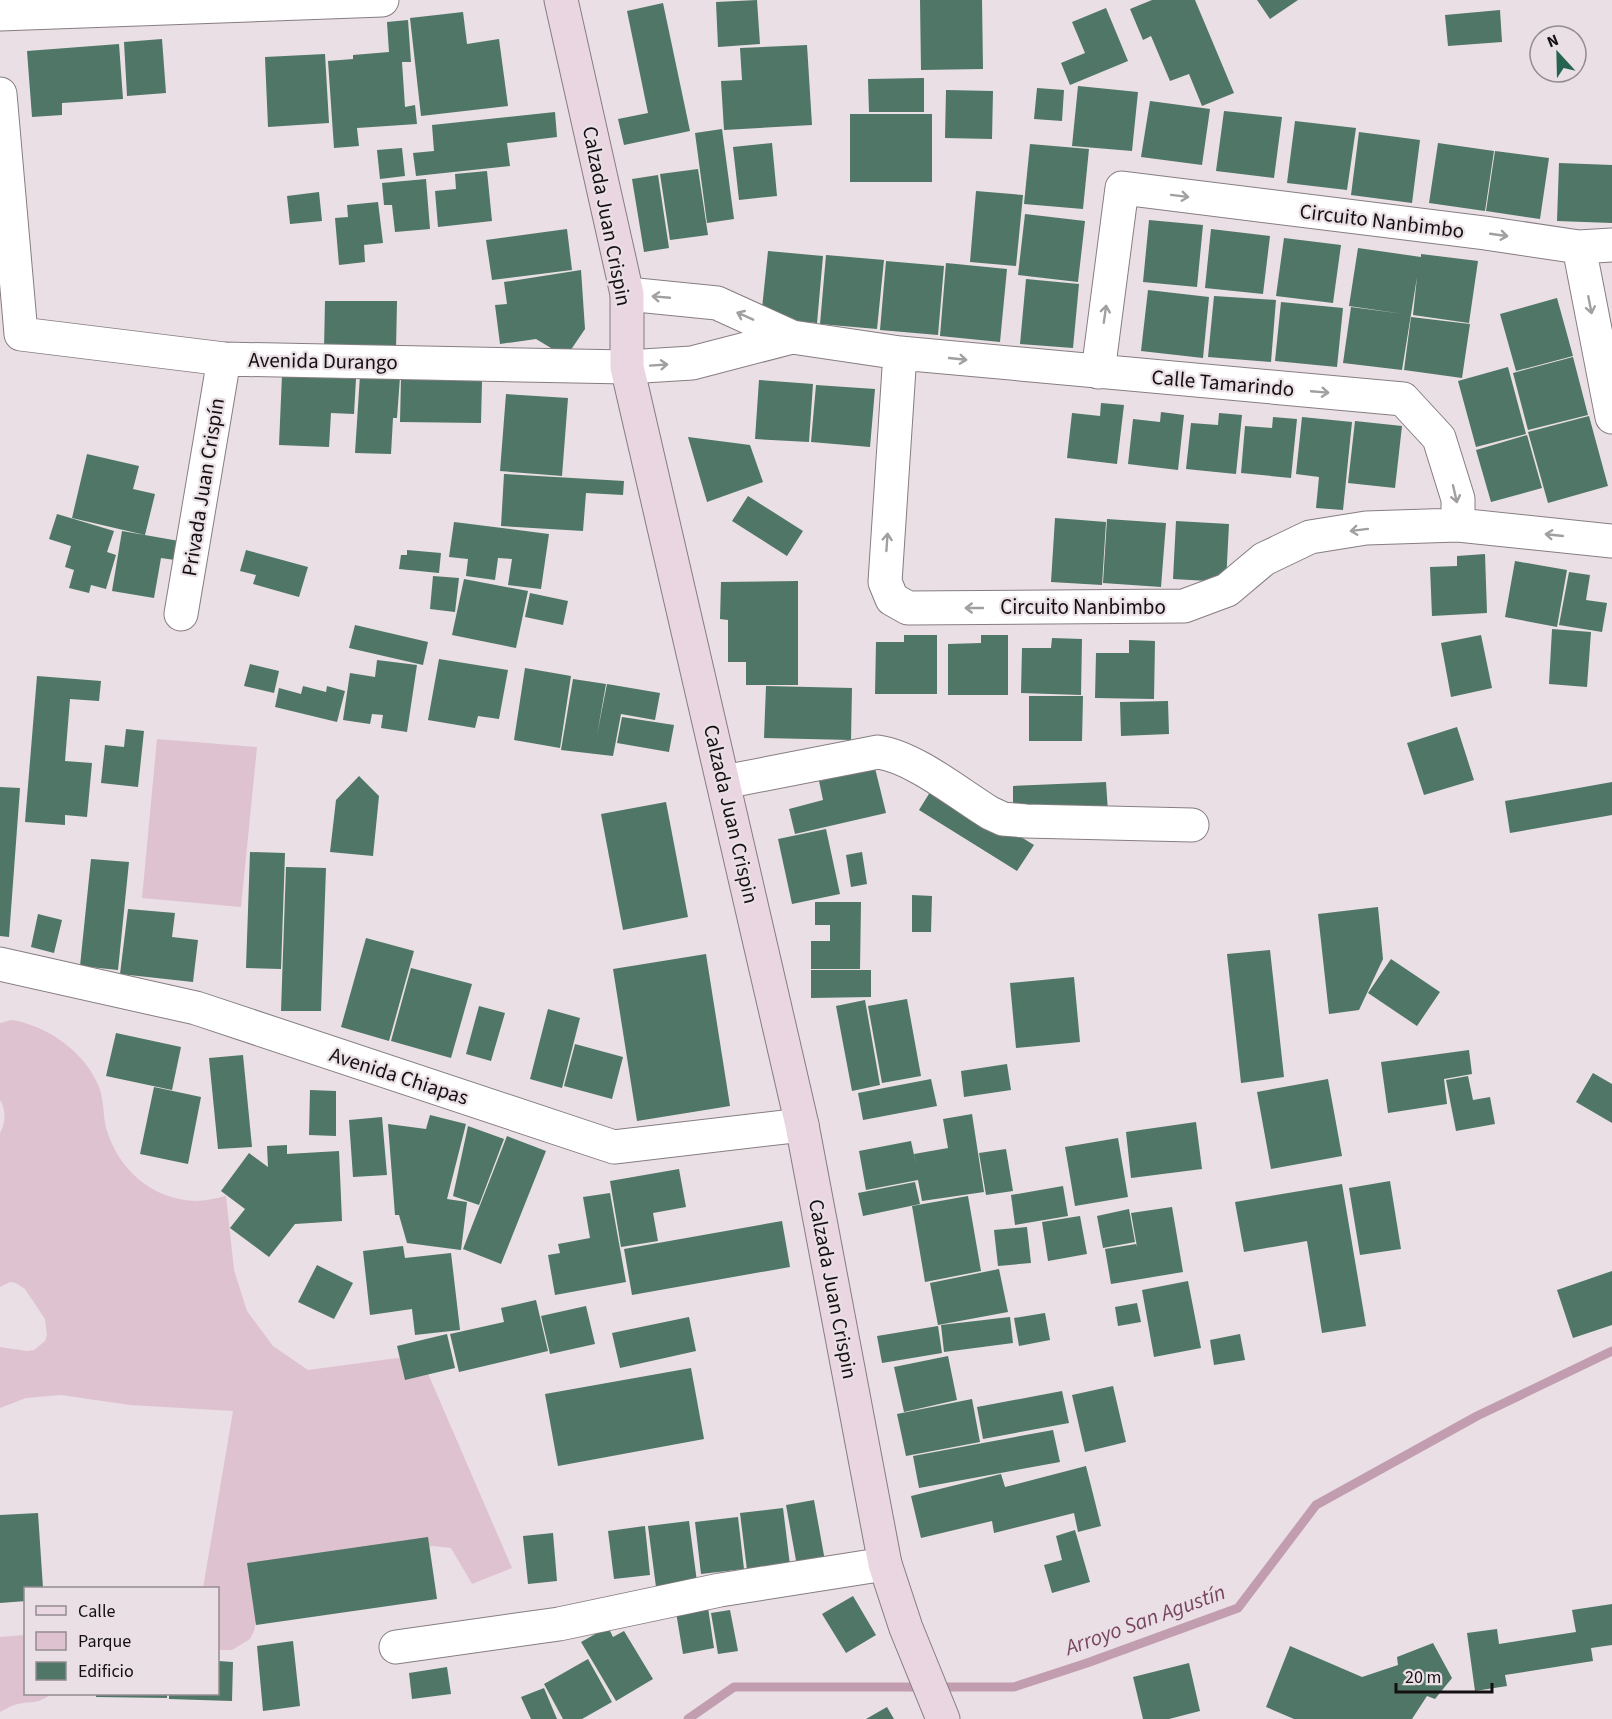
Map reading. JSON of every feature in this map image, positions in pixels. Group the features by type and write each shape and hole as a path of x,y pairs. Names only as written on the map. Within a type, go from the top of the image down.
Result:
{"main road":[{"name":"Calzada Juan Crispin","path":"561,0 627,294 627,367 802,1125 885,1564 906,1628 943,1719"}],"street":[{"path":"0,14 382,0"},
{"name":"Avenida Durango","path":"0,94 21,333 224,359 627,367"},
{"name":"Circuito Nanbimbo","path":"1098,372 1122,188 1485,233 1579,247 1612,245"},
{"path":"1579,247 1612,417"},
{"path":"627,294 717,303 792,337 900,353"},
{"path":"627,367 692,363 792,337"},
{"name":"Circuito Nanbimbo","path":"900,353 885,582 892,599 908,608 1184,606 1227,590 1264,559 1310,537 1366,528 1458,525 1612,541"},
{"name":"Calle Tamarindo","path":"900,353 1403,399 1439,438 1458,499 1458,525"},
{"name":"Privada Juan Crispín","path":"182,614 224,359"},
{"path":"724,782 878,752 892,754 909,762 1003,819 1192,825"},
{"name":"Avenida Chiapas","path":"0,964 196,1008 614,1147 802,1125"},
{"path":"396,1647 559,1623 720,1590 885,1564"}],"green space":[{"path":"157,739 257,747 241,907 142,898"},
{"path":"12,1020 39,1028 64,1043 85,1063 99,1087 111,1143 128,1169 138,1179 164,1195 179,1199 199,1201 226,1196 234,1270 247,1311 273,1346 308,1370 420,1355 512,1568 472,1584 451,1548 433,1546 305,1564 259,1608 250,1639 232,1650 219,1650 219,1587 203,1587 233,1411 130,1405 61,1395 26,1398 0,1408 0,1347 34,1350 45,1341 47,1335 45,1319 25,1289 10,1282 0,1287 0,1133 4,1116 0,1100 0,1023"},
{"path":"24,1635 24,1695 49,1695 39,1701 16,1705 0,1712 0,1637"}],"building":[{"path":"757,0 760,44 718,47 716,2"},
{"path":"920,0 982,0 983,69 921,70"},
{"path":"1152,0 1195,0 1234,93 1202,106 1189,74 1170,81 1151,36 1143,40 1130,9"},
{"path":"1257,0 1298,0 1270,19"},
{"path":"663,3 690,131 624,145 618,119 648,113 627,11"},
{"path":"1106,8 1128,61 1070,85 1061,63 1085,53 1072,22"},
{"path":"1500,10 1502,42 1448,46 1445,15"},
{"path":"463,12 467,44 499,39 508,106 421,116 410,18"},
{"path":"408,20 411,62 402,62 405,107 415,105 417,124 357,128 359,146 334,148 328,61 353,59 353,55 389,52 387,22"},
{"path":"162,39 166,93 127,96 124,42"},
{"path":"119,44 123,99 62,103 62,115 32,117 27,51"},
{"path":"807,45 812,125 724,130 721,81 742,80 740,48"},
{"path":"325,54 329,123 268,127 265,57"},
{"path":"924,78 924,112 869,112 868,79"},
{"path":"1078,86 1138,92 1132,151 1072,146"},
{"path":"1037,88 1064,90 1062,121 1034,119"},
{"path":"946,90 993,91 992,139 945,138"},
{"path":"1150,101 1210,109 1202,165 1141,157"},
{"path":"1224,111 1282,117 1274,178 1216,171"},
{"path":"555,112 557,137 507,143 510,166 416,176 413,153 434,151 432,125"},
{"path":"850,114 932,114 932,182 850,182"},
{"path":"1295,121 1356,128 1347,190 1287,183"},
{"path":"722,129 734,219 707,223 695,133"},
{"path":"1359,132 1420,140 1412,203 1351,195"},
{"path":"772,143 777,196 739,200 733,147"},
{"path":"1438,143 1494,151 1485,211 1429,203"},
{"path":"1030,144 1089,149 1083,209 1024,204"},
{"path":"402,148 405,176 380,179 377,150"},
{"path":"1495,151 1549,158 1540,219 1486,211"},
{"path":"1559,163 1612,165 1612,223 1557,221"},
{"path":"698,169 708,235 670,240 660,174"},
{"path":"487,171 492,221 438,227 435,191 456,189 455,174"},
{"path":"658,175 669,248 644,252 632,179"},
{"path":"426,179 430,229 395,232 392,205 384,205 382,183"},
{"path":"976,191 1023,195 1016,266 970,262"},
{"path":"319,192 322,221 290,224 287,196"},
{"path":"378,202 383,243 364,245 365,262 339,265 335,218 348,217 347,205"},
{"path":"1025,214 1085,221 1078,282 1018,275"},
{"path":"1149,220 1203,225 1197,287 1143,282"},
{"path":"567,229 572,270 492,280 486,240"},
{"path":"1211,229 1270,236 1263,294 1205,288"},
{"path":"1284,238 1341,245 1333,303 1276,296"},
{"path":"1358,248 1421,257 1421,254 1478,261 1469,323 1413,315 1417,277 1402,370 1343,363 1351,307 1404,314 1349,306"},
{"path":"768,251 823,256 817,323 761,318"},
{"path":"826,255 884,260 877,329 820,324"},
{"path":"886,261 944,266 938,335 880,330"},
{"path":"946,263 1007,269 1000,342 940,336"},
{"path":"581,270 585,329 566,357 536,339 500,344 495,305 507,304 504,282"},
{"path":"1026,279 1079,284 1073,348 1020,344"},
{"path":"1148,290 1209,297 1203,358 1141,351"},
{"path":"1214,296 1276,300 1271,362 1208,357"},
{"path":"1557,298 1573,356 1516,371 1500,314"},
{"path":"325,301 397,301 396,350 324,349"},
{"path":"1281,302 1343,308 1337,367 1275,361"},
{"path":"1411,317 1470,324 1462,378 1404,370"},
{"path":"1573,357 1588,415 1528,430 1513,373"},
{"path":"1508,367 1526,434 1476,447 1458,381"},
{"path":"282,375 356,379 354,414 331,413 329,447 279,445"},
{"path":"360,375 400,377 397,418 393,418 391,454 355,453"},
{"path":"401,379 482,381 481,423 400,422"},
{"path":"759,380 813,384 809,442 755,439"},
{"path":"816,385 875,389 870,447 811,442"},
{"path":"506,394 568,398 562,476 500,471"},
{"path":"1101,403 1124,405 1117,464 1067,458 1072,413 1100,416"},
{"path":"1161,412 1184,415 1178,470 1128,464 1133,419 1160,422"},
{"path":"1219,413 1242,415 1236,474 1186,469 1191,423 1218,425"},
{"path":"1589,416 1608,486 1548,503 1528,432"},
{"path":"1273,417 1297,419 1291,478 1241,473 1245,426 1272,428"},
{"path":"1302,417 1352,422 1343,510 1316,508 1319,477 1296,474"},
{"path":"1355,421 1402,426 1395,488 1348,483"},
{"path":"1527,435 1542,488 1491,502 1476,450"},
{"path":"688,437 750,445 763,482 707,502"},
{"path":"87,454 139,466 133,489 155,494 145,535 72,518"},
{"path":"504,474 624,481 623,495 586,493 583,531 501,526"},
{"path":"748,496 803,531 787,556 732,521"},
{"path":"57,514 114,531 107,552 116,555 106,589 91,585 89,593 69,588 74,570 65,567 71,546 49,539"},
{"path":"1055,518 1106,522 1102,585 1051,582"},
{"path":"1107,519 1166,523 1161,587 1103,583"},
{"path":"1176,521 1229,524 1226,582 1173,579"},
{"path":"454,522 549,534 541,589 508,585 512,559 498,558 495,580 466,576 468,559 449,557"},
{"path":"122,531 179,541 175,560 161,558 154,598 112,591"},
{"path":"246,550 308,567 299,597 253,584 256,575 240,571"},
{"path":"407,550 441,553 439,573 399,569 401,555 407,555"},
{"path":"1485,554 1487,613 1432,616 1430,567 1457,566 1457,556"},
{"path":"1515,561 1567,570 1557,627 1505,617"},
{"path":"1569,572 1590,575 1586,600 1607,603 1602,632 1559,625"},
{"path":"433,576 459,578 455,612 430,609"},
{"path":"464,579 528,591 516,648 452,635"},
{"path":"798,581 798,685 746,685 746,662 728,662 728,620 720,619 721,582"},
{"path":"530,593 568,601 563,625 525,617"},
{"path":"355,625 428,642 423,665 349,648"},
{"path":"1552,629 1591,632 1587,687 1549,684"},
{"path":"904,635 937,635 937,694 875,694 876,642 904,642"},
{"path":"981,635 1008,635 1008,695 948,695 948,644 981,643"},
{"path":"1481,635 1492,688 1451,697 1441,643"},
{"path":"1052,638 1082,639 1081,695 1021,693 1022,648 1051,648"},
{"path":"1129,640 1155,641 1154,699 1095,698 1096,653 1129,653"},
{"path":"439,659 508,670 499,719 478,716 475,728 428,720"},
{"path":"377,660 417,665 407,732 381,728 383,715 372,714 370,724 343,720 350,673 375,677"},
{"path":"250,664 279,671 274,693 244,686"},
{"path":"525,668 571,676 560,748 514,740"},
{"path":"37,676 101,681 99,701 70,699 65,761 92,763 87,817 65,815 65,825 25,822"},
{"path":"573,679 606,684 597,735 607,684 660,693 655,720 621,714 613,756 561,750"},
{"path":"303,686 326,692 327,686 345,691 337,722 275,707 279,688 301,694"},
{"path":"766,686 852,688 851,740 764,738"},
{"path":"1029,696 1083,696 1082,741 1029,741"},
{"path":"1168,701 1169,734 1121,736 1120,702"},
{"path":"622,717 674,725 669,752 617,743"},
{"path":"1457,727 1474,780 1424,795 1407,743"},
{"path":"126,729 144,731 138,787 101,783 105,745 124,747"},
{"path":"875,768 886,813 795,834 789,809 823,800 819,781"},
{"path":"359,776 379,796 373,856 330,852 336,800"},
{"path":"1106,782 1108,812 1013,815 1013,786"},
{"path":"1612,782 1612,815 1510,833 1505,801"},
{"path":"935,784 1034,845 1017,871 919,810"},
{"path":"0,787 20,788 9,937 0,936"},
{"path":"666,802 688,917 623,930 601,814"},
{"path":"826,829 840,894 792,904 778,839"},
{"path":"250,852 285,853 281,969 246,968"},
{"path":"862,852 867,884 851,887 846,855"},
{"path":"91,859 129,862 118,970 80,966"},
{"path":"286,867 326,868 321,1011 281,1011"},
{"path":"912,895 932,896 931,932 912,932"},
{"path":"815,902 861,902 860,969 811,969 811,941 830,941 830,925 815,925"},
{"path":"1378,907 1383,959 1359,1010 1329,1014 1318,914"},
{"path":"128,909 175,913 172,937 198,940 193,982 120,974"},
{"path":"38,914 62,920 54,953 31,947"},
{"path":"366,938 414,951 389,1041 341,1027"},
{"path":"1270,950 1284,1077 1241,1083 1227,954"},
{"path":"706,954 730,1106 637,1121 613,969"},
{"path":"1391,959 1440,992 1417,1026 1368,993"},
{"path":"411,968 472,984 451,1058 391,1041"},
{"path":"811,970 871,970 871,997 811,998"},
{"path":"1074,977 1080,1042 1016,1048 1010,983"},
{"path":"907,999 921,1076 882,1083 868,1006"},
{"path":"865,1000 880,1085 852,1091 836,1006"},
{"path":"479,1006 505,1013 491,1061 466,1054"},
{"path":"548,1009 580,1018 562,1088 530,1079"},
{"path":"116,1033 181,1047 172,1090 106,1076"},
{"path":"575,1044 623,1057 612,1099 564,1086"},
{"path":"1469,1050 1472,1074 1444,1079 1447,1104 1388,1113 1381,1062"},
{"path":"243,1055 252,1147 218,1149 209,1058"},
{"path":"1007,1064 1011,1090 964,1097 961,1071"},
{"path":"1593,1073 1612,1084 1612,1123 1576,1102"},
{"path":"1468,1076 1473,1100 1490,1097 1495,1124 1456,1131 1446,1080"},
{"path":"931,1079 937,1106 863,1120 858,1093"},
{"path":"1328,1079 1342,1156 1271,1169 1257,1092"},
{"path":"154,1087 201,1097 188,1164 140,1154"},
{"path":"310,1090 336,1091 336,1136 309,1135"},
{"path":"972,1114 984,1192 922,1201 918,1180 866,1190 859,1151 911,1141 916,1164 914,1154 948,1148 943,1119"},
{"path":"430,1115 466,1124 447,1199 467,1202 461,1250 407,1243 399,1215 395,1215 388,1124 426,1129"},
{"path":"382,1117 387,1175 353,1177 349,1120"},
{"path":"1196,1122 1202,1169 1131,1178 1126,1132"},
{"path":"468,1126 504,1139 479,1205 453,1196"},
{"path":"507,1136 546,1151 501,1264 463,1249"},
{"path":"1118,1138 1128,1197 1075,1206 1065,1147"},
{"path":"287,1145 287,1154 339,1151 342,1221 295,1224 269,1257 230,1228 245,1209 221,1191 249,1153 268,1167 267,1146"},
{"path":"1006,1149 1013,1191 986,1195 979,1153"},
{"path":"679,1169 686,1207 653,1213 658,1241 621,1247 610,1181"},
{"path":"1390,1181 1401,1249 1360,1255 1349,1188"},
{"path":"915,1182 920,1204 863,1216 858,1193"},
{"path":"1342,1184 1366,1326 1322,1333 1307,1241 1244,1252 1235,1202"},
{"path":"1063,1186 1068,1216 1015,1225 1011,1195"},
{"path":"610,1193 626,1282 555,1295 548,1255 560,1253 558,1244 590,1238 583,1197"},
{"path":"968,1196 981,1271 925,1282 912,1206"},
{"path":"1172,1207 1183,1272 1111,1284 1105,1249 1136,1244 1137,1247 1131,1213"},
{"path":"1129,1209 1135,1242 1103,1248 1097,1216"},
{"path":"1080,1216 1087,1254 1048,1261 1042,1222"},
{"path":"782,1221 790,1267 632,1295 624,1249"},
{"path":"1027,1227 1031,1263 998,1266 994,1230"},
{"path":"403,1246 405,1258 451,1253 460,1330 415,1335 412,1309 370,1315 363,1251"},
{"path":"317,1265 353,1283 334,1319 298,1302"},
{"path":"999,1269 1008,1312 938,1325 930,1283"},
{"path":"1612,1271 1612,1325 1573,1338 1557,1290"},
{"path":"1188,1281 1201,1348 1154,1357 1142,1290"},
{"path":"536,1300 548,1351 459,1372 450,1334 504,1322 501,1308"},
{"path":"1137,1303 1141,1322 1118,1326 1115,1307"},
{"path":"586,1306 595,1344 550,1354 541,1316"},
{"path":"1045,1313 1050,1340 1019,1346 1014,1318"},
{"path":"689,1317 696,1351 620,1368 612,1333"},
{"path":"1010,1317 1013,1343 944,1352 941,1325"},
{"path":"938,1326 942,1353 882,1363 877,1336"},
{"path":"447,1334 455,1368 405,1380 397,1346"},
{"path":"1240,1334 1245,1360 1214,1365 1210,1340"},
{"path":"948,1356 957,1400 904,1412 894,1367"},
{"path":"691,1368 704,1439 558,1466 545,1394"},
{"path":"1113,1386 1126,1442 1085,1452 1072,1395"},
{"path":"1062,1391 1069,1423 983,1439 977,1407"},
{"path":"972,1399 980,1442 906,1456 897,1414"},
{"path":"1053,1430 1060,1462 919,1488 913,1456"},
{"path":"1086,1466 1101,1526 1078,1532 1074,1513 994,1533 992,1521 921,1538 911,1496 1001,1474 1005,1487"},
{"path":"814,1500 825,1561 797,1566 786,1505"},
{"path":"783,1508 790,1565 747,1570 740,1513"},
{"path":"38,1513 43,1587 24,1587 24,1601 0,1603 0,1515"},
{"path":"738,1517 744,1569 701,1574 695,1522"},
{"path":"689,1521 697,1582 656,1587 648,1526"},
{"path":"645,1526 650,1575 614,1579 608,1531"},
{"path":"1075,1530 1090,1582 1052,1593 1044,1565 1062,1560 1056,1536"},
{"path":"553,1533 557,1581 528,1584 523,1536"},
{"path":"428,1537 437,1599 256,1625 247,1563"},
{"path":"853,1596 876,1635 846,1653 822,1614"},
{"path":"707,1601 714,1648 683,1654 675,1606"},
{"path":"1612,1604 1612,1645 1591,1648 1593,1661 1505,1675 1507,1686 1475,1691 1467,1633 1497,1629 1499,1644 1576,1632 1572,1610"},
{"path":"730,1610 738,1651 718,1654 711,1613"},
{"path":"608,1627 613,1637 624,1631 653,1679 616,1701 581,1642"},
{"path":"293,1641 300,1706 263,1711 257,1646"},
{"path":"1433,1643 1452,1678 1435,1699 1427,1696 1412,1719 1294,1719 1266,1707 1290,1646 1362,1677 1398,1665 1397,1657"},
{"path":"588,1659 612,1702 582,1719 563,1719 544,1684"},
{"path":"219,1661 233,1662 232,1701 169,1699 169,1695 219,1695"},
{"path":"1189,1663 1200,1711 1169,1719 1143,1719 1133,1677"},
{"path":"447,1667 451,1694 412,1699 409,1673"},
{"path":"544,1688 557,1719 531,1719 521,1697"},
{"path":"96,1695 167,1695 167,1698 96,1697"},
{"path":"887,1707 894,1719 866,1719"}],"waterway":[{"name":"Arroyo San Agustín","path":"936,1687 1014,1687 1238,1608 1316,1505 1477,1416 1612,1351"},
{"name":"Arroyo San Agustín","path":"688,1719 734,1687 922,1687"}]}
